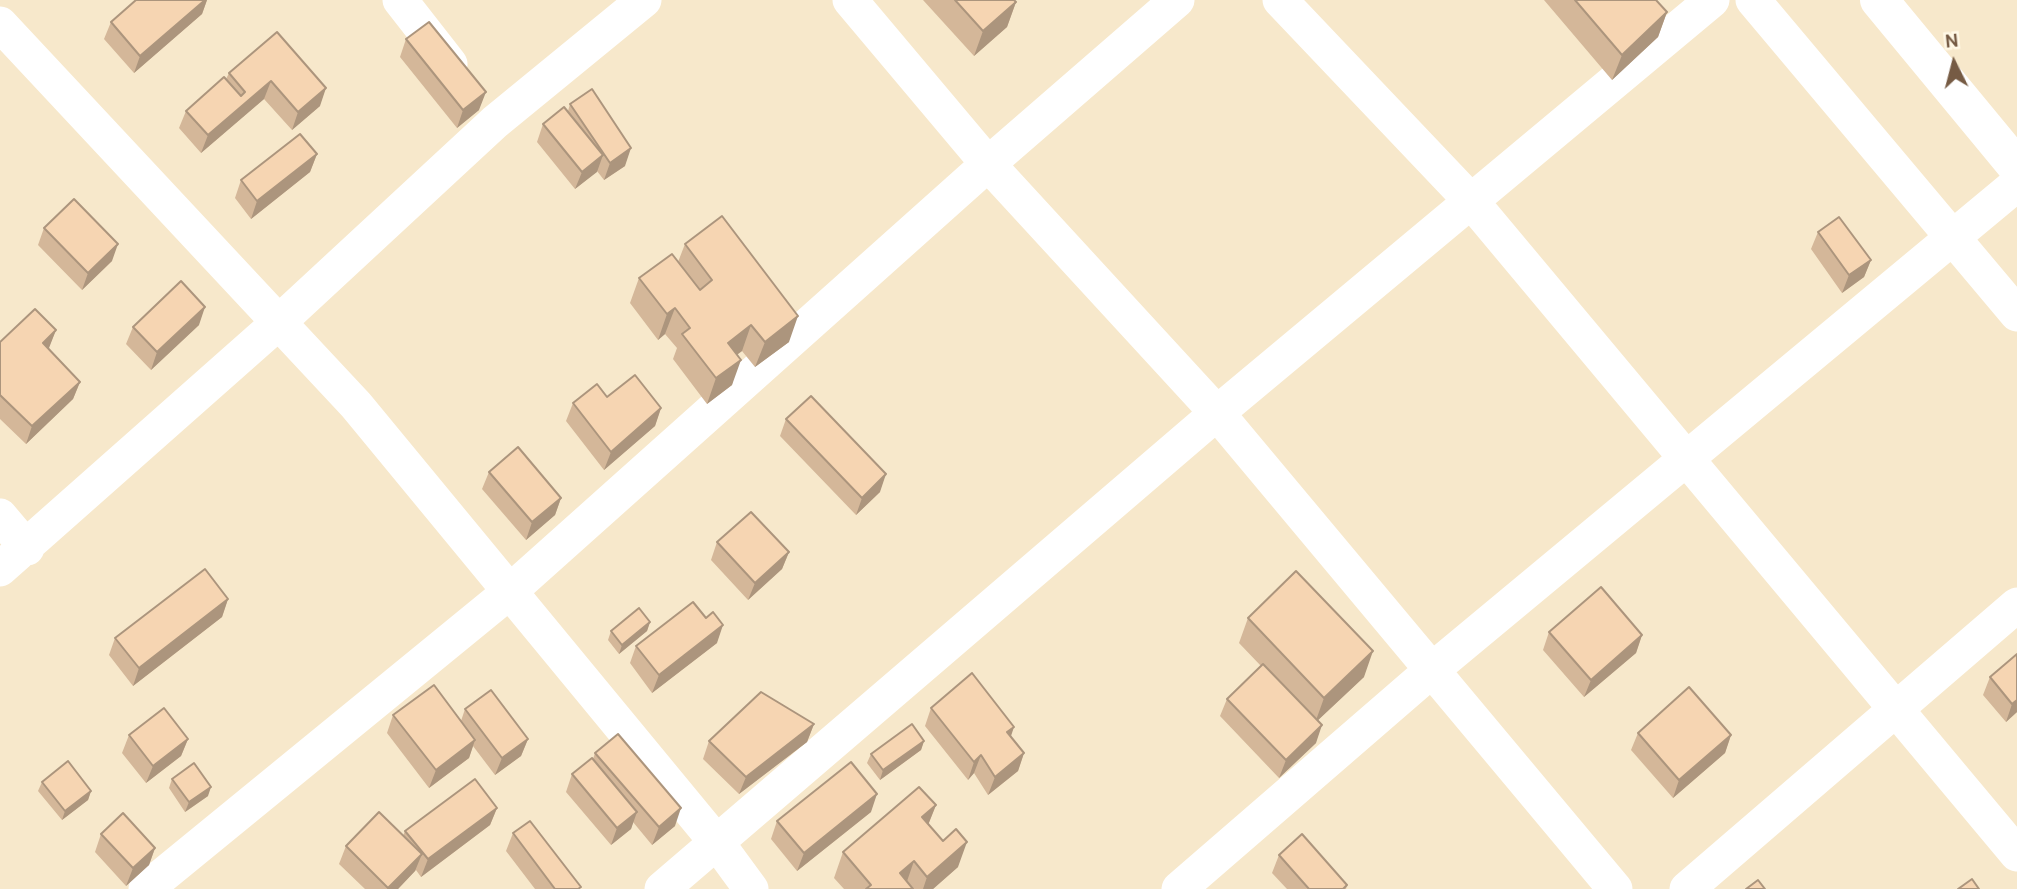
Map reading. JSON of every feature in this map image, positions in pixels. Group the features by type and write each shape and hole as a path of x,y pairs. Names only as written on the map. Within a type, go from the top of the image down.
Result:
{"main road":[{"path":"1879,0 2017,167"}],"street":[{"path":"400,0 481,105"},
{"path":"0,516 13,559 278,323 481,105 644,0"},
{"path":"850,0 988,164 1217,413 1615,889"},
{"path":"146,889 508,593 988,164 1177,0"},
{"path":"1280,0 1471,201 1899,709 2017,854"},
{"path":"662,889 718,844 1217,413 1712,0"},
{"path":"1753,0 2017,314"},
{"path":"0,24 356,405 508,593 718,844 751,889"},
{"path":"1179,889 1432,670 2017,184"},
{"path":"1687,889 2017,605"}],"shaded area":[{"path":"0,0 2017,0 2017,889 0,889"}],"building":[{"path":"136,0 205,0 140,56 111,22"},
{"path":"955,0 1014,0 1016,2 983,31"},
{"path":"1575,0 1656,0 1667,12 1622,55"},
{"path":"429,22 486,92 463,110 406,39"},
{"path":"277,32 326,88 298,112 271,81 208,135 186,111 224,77 241,96 245,92 229,73"},
{"path":"592,89 631,148 610,163 570,104"},
{"path":"564,107 603,155 582,172 543,124"},
{"path":"300,134 317,154 257,201 241,180"},
{"path":"74,199 118,244 88,273 44,228"},
{"path":"722,216 798,316 765,342 751,325 728,343 741,360 716,378 682,334 690,328 675,308 667,314 639,278 672,254 700,290 712,280 685,244"},
{"path":"1839,217 1871,260 1849,275 1818,232"},
{"path":"181,281 205,307 157,352 133,327"},
{"path":"35,309 56,330 43,343 80,382 32,426 0,395 0,342"},
{"path":"635,375 661,408 611,452 573,403 597,384 607,397"},
{"path":"811,396 886,474 862,498 786,419"},
{"path":"518,447 561,498 532,522 489,472"},
{"path":"751,512 789,552 755,583 717,542"},
{"path":"205,569 228,599 139,668 115,638"},
{"path":"1296,571 1373,651 1324,698 1248,618"},
{"path":"1601,587 1642,635 1591,680 1549,632"},
{"path":"693,602 706,618 713,612 723,625 659,675 636,646"},
{"path":"639,608 650,622 622,645 611,631"},
{"path":"2017,654 2017,700 2012,704 1990,677"},
{"path":"1263,664 1322,725 1286,760 1227,699"},
{"path":"972,673 1014,727 1007,732 1024,753 995,777 981,755 974,762 931,708"},
{"path":"434,685 475,740 436,770 393,715"},
{"path":"1689,687 1731,735 1679,780 1638,733"},
{"path":"491,690 528,739 502,758 465,709"},
{"path":"761,692 814,724 746,777 709,741"},
{"path":"164,708 188,739 153,766 129,735"},
{"path":"912,724 924,741 883,770 871,754"},
{"path":"618,734 681,808 659,827 595,753"},
{"path":"592,758 637,812 617,828 572,774"},
{"path":"68,761 91,791 65,811 42,782"},
{"path":"851,762 877,794 804,853 777,821"},
{"path":"194,763 211,787 189,802 172,779"},
{"path":"475,779 497,808 428,859 405,831"},
{"path":"919,787 936,805 922,817 943,841 956,829 967,842 927,877 914,861 900,873 913,889 866,889 871,885 843,852"},
{"path":"379,812 422,854 388,888 346,846"},
{"path":"123,813 155,848 133,868 101,834"},
{"path":"530,821 581,887 555,889 513,833"},
{"path":"1302,834 1347,885 1343,889 1309,889 1279,855"},
{"path":"1972,879 1979,889 1958,889"},
{"path":"1758,880 1765,889 1746,889"}]}
